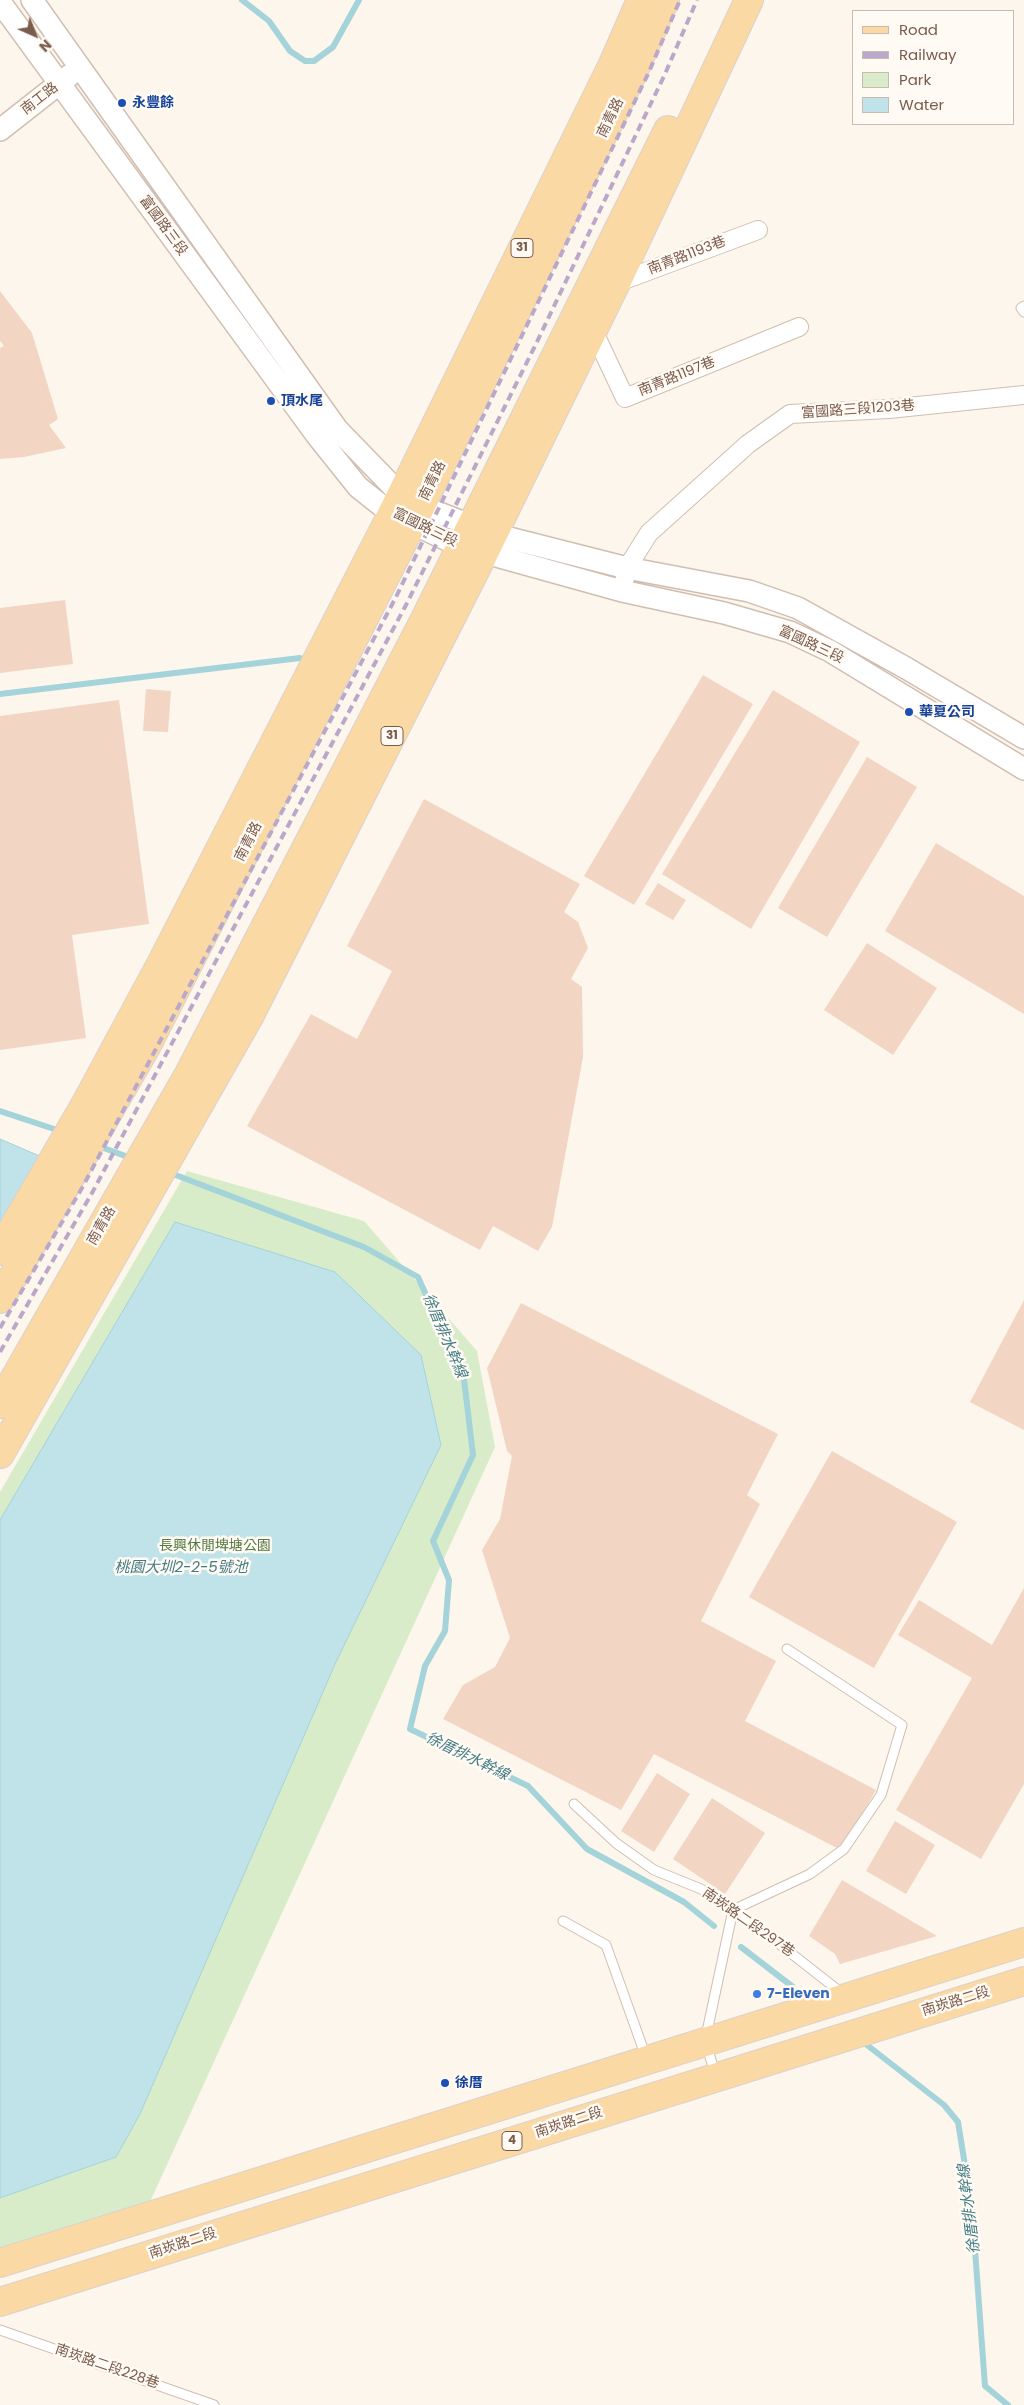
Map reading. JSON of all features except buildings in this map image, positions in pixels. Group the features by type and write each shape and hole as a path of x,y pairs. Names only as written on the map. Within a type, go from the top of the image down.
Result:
{"main road":[{"name":"31","path":"0,1251 85,1105 406,510 641,0"},
{"name":"南青路","path":"0,1298 146,1047 191,958 406,510 632,75 665,0"},
{"name":"南青路","path":"0,1404 189,1074 424,621 477,540 729,0"},
{"name":"31","path":"0,1454 250,1016 398,724 477,540 593,330 749,0"},
{"name":"南青路","path":"398,724 424,621"},
{"name":"南青路","path":"122,1035 191,958"},
{"path":"0,2263 1024,1942"},
{"name":"南崁路二段","path":"0,2302 1024,1981"}],"street":[{"name":"富國路三段","path":"32,0 337,429 406,510"},
{"name":"富國路三段","path":"0,2 318,437 358,487 477,540 622,591 724,613 790,632 830,651 1024,769"},
{"name":"南工路","path":"0,130 79,67"},
{"name":"南青路1193巷","path":"616,283 758,230"},
{"name":"南青路1197巷","path":"593,330 625,398 799,328"},
{"name":"富國路三段1203巷","path":"622,591 627,568 649,533 748,444 790,414 889,408 1024,395"},
{"name":"富國路三段","path":"477,540 748,591 798,608 906,668 1016,734"},
{"path":"998,754 1016,734"}],"lane":[{"path":"1024,306 1021,308 1024,312"},
{"path":"716,2076 705,2041 733,1910 810,1874 844,1850 881,1795 902,1725 787,1649"},
{"name":"南崁路二段297巷","path":"574,1804 616,1844 654,1870 702,1889 755,1925 847,1997"},
{"path":"563,1921 606,1945 647,2060"},
{"name":"南崁路二段228巷","path":"0,2330 214,2405"}],"green space":[{"name":"桃園大圳2-2-5號池","path":"187,1171 364,1221 477,1351 495,1447 149,2204 0,2249 0,1492"}],"water":[{"path":"0,1139 42,1157 0,1228"},
{"name":"桃園大圳2-2-5號池","path":"175,1222 335,1272 421,1355 441,1445 336,1662 140,2114 116,2157 0,2198 0,1520"}],"waterway":[{"path":"242,0 269,21 290,51 305,61 314,61 333,47 359,0"},
{"path":"0,694 300,658"},
{"name":"徐厝排水幹線","path":"0,1111 57,1130"},
{"name":"徐厝排水幹線","path":"101,1147 128,1157"},
{"name":"徐厝排水幹線","path":"173,1174 364,1247 418,1277 464,1379 473,1455 433,1541 449,1580 445,1631 425,1666 410,1729 528,1786 587,1849 684,1902 714,1926"},
{"name":"徐厝排水幹線","path":"741,1947 793,1987"},
{"name":"徐厝排水幹線","path":"867,2045 944,2105 958,2122 972,2209 985,2386 1008,2405"}],"railway":[{"path":"0,1328 82,1188 395,599 648,74 680,0"},
{"path":"0,1352 92,1193 406,605 534,348 665,74 697,0"}],"place":[{"name":"永豐餘","path":"122,103"},
{"name":"頂水尾","path":"271,401"},
{"name":"華夏公司","path":"909,712"},
{"name":"7-Eleven","path":"757,1994"},
{"name":"徐厝","path":"445,2083"}],"park label":[{"name":"長興休閒埤塘公園","path":"215,1546"}]}
